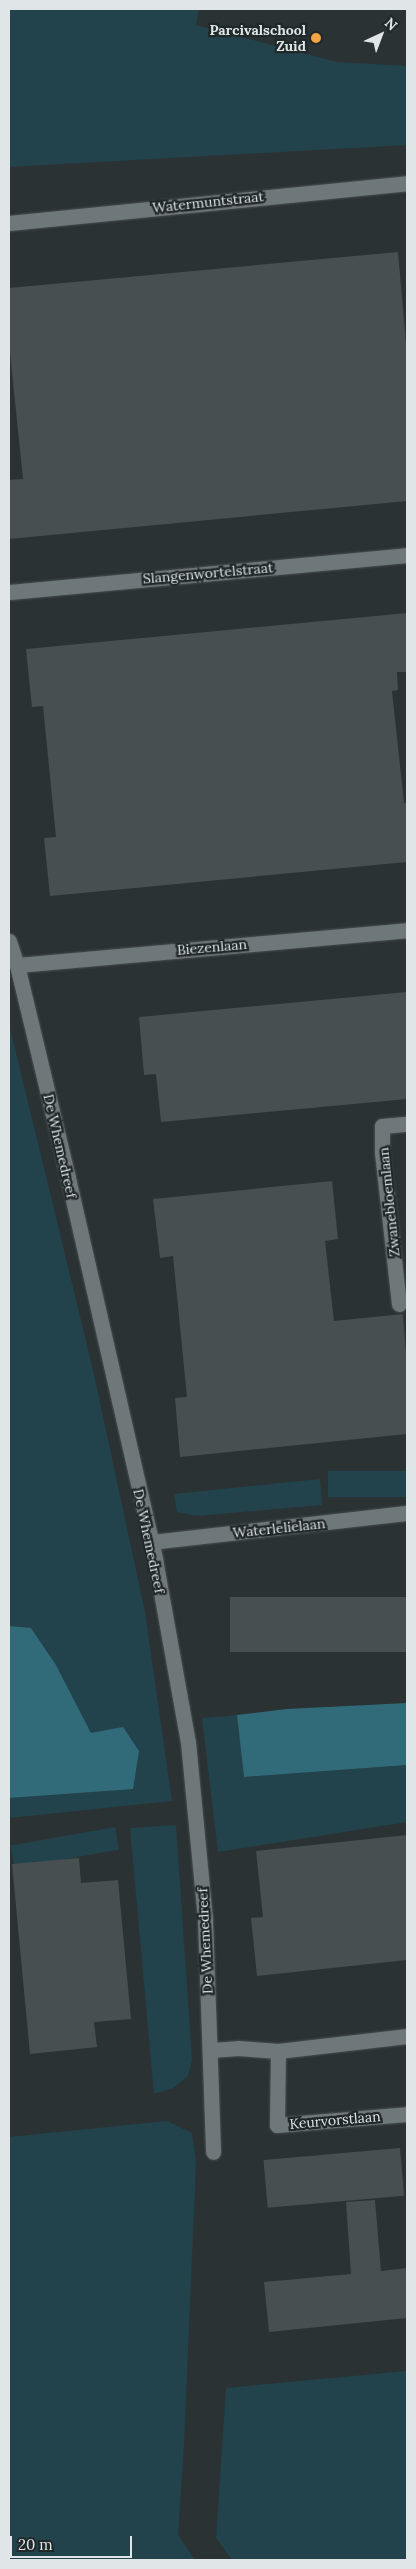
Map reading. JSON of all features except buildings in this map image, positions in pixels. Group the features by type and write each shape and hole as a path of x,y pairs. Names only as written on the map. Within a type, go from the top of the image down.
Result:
{"street":[{"name":"Watermuntstraat","path":"9,223 407,183"},
{"name":"Slangenwortelstraat","path":"9,592 407,555"},
{"name":"Biezenlaan","path":"17,965 407,930"},
{"name":"De Whemedreef","path":"9,941 17,965 151,1542 188,1742 205,1920 211,2050 210,2100 213,2152"},
{"name":"Zwanebloemlaan","path":"399,1304 382,1152 382,1126 407,1124"},
{"name":"Waterlelielaan","path":"151,1542 407,1514"},
{"path":"211,2050 238,2048 278,2051 407,2036"},
{"name":"Keurvorstlaan","path":"278,2051 277,2125 407,2114"}],"shaded area":[{"path":"9,9 199,9 196,25 337,62 407,66 407,145 9,167"},
{"path":"9,1024 93,1370 145,1612 172,1801 9,1818 9,1798 132,1788 91,1733 56,1665 31,1628 9,1626"},
{"path":"328,1471 407,1471 407,1497 328,1497"},
{"path":"320,1479 322,1505 196,1516 177,1512 174,1494"},
{"path":"9,1626 31,1628 56,1665 91,1733 123,1727 139,1751 133,1789 9,1798"},
{"path":"407,1703 407,1765 244,1777 237,1715 287,1709"},
{"path":"237,1715 244,1777 407,1765 407,1822 218,1852 202,1718"},
{"path":"176,1825 192,2060 188,2076 173,2088 154,2094 130,1828"},
{"path":"115,1827 119,1850 15,1868 11,1845"},
{"path":"167,2121 192,2133 196,2163 184,2444 178,2535 195,2560 9,2560 9,2137"},
{"path":"407,2371 407,2560 232,2560 216,2538 226,2388"}],"place":[{"name":"Parcivalschool Zuid","path":"316,38"}]}
